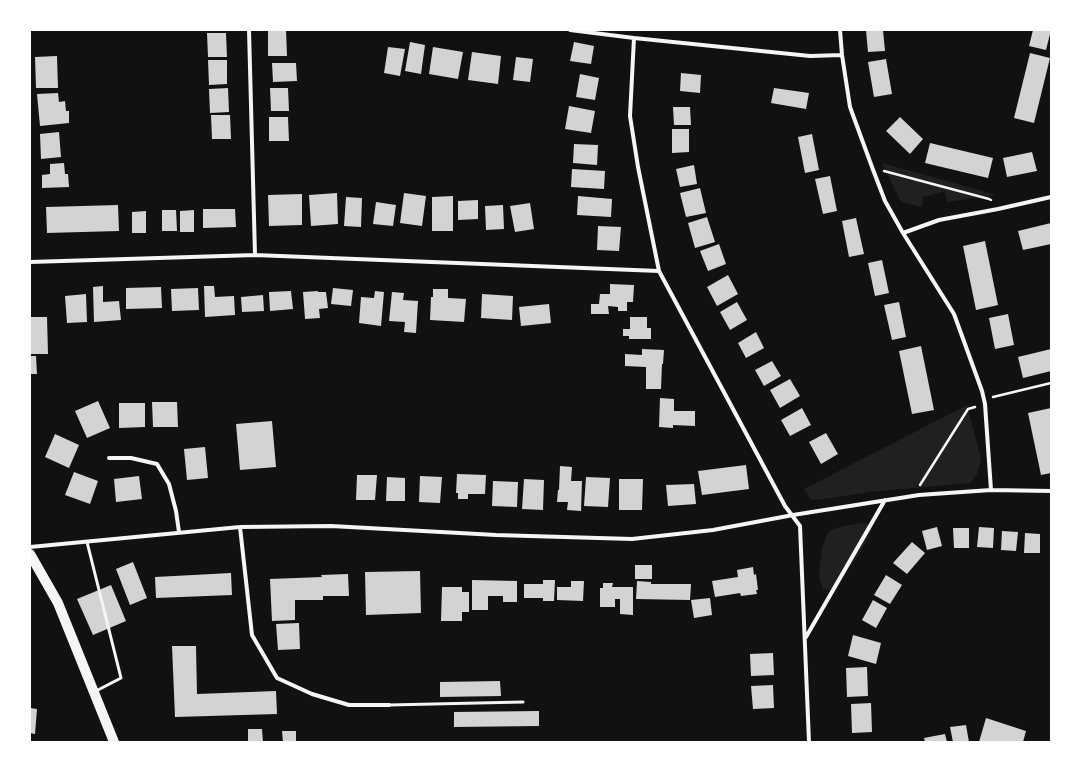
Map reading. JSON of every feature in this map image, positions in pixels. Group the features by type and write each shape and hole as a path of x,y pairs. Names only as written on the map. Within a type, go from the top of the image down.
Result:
{"main road":[{"path":"30,554 58,603 114,742"}],"street":[{"path":"249,30 255,255"},
{"path":"570,30 810,56 842,54"},
{"path":"840,30 850,107 885,201 903,233 954,314 982,392 992,490"},
{"path":"634,38 630,116 638,167 659,271 785,506 800,526 809,742"},
{"path":"903,233 939,220 1051,197"},
{"path":"30,262 255,255 659,271"},
{"path":"109,458 131,458 157,464 169,484 176,511 179,532"},
{"path":"30,547 240,527 331,526 496,535 632,539 713,530 793,515 919,495 992,490 1051,492"},
{"path":"805,638 885,500"},
{"path":"240,527 252,635 277,678 312,694 349,705 389,705"}],"lane":[{"path":"87,542 121,678 95,692"},
{"path":"389,705 523,702"}],"path":[{"path":"872,167 989,199 998,209"},
{"path":"919,495 918,487 968,409 984,402 1051,383"}],"shaded area":[{"path":"882,163 997,195 947,202 945,191 923,197 922,207 901,202"},
{"path":"967,405 981,459 977,474 970,483 870,492 811,500 804,489"},
{"path":"861,523 869,524 872,529 864,545 854,562 836,584 830,590 823,589 820,580 821,554 827,534 837,528"}],"building":[{"path":"268,30 286,30 287,56 268,56"},
{"path":"866,30 883,30 885,51 868,52"},
{"path":"1033,30 1051,30 1046,50 1029,46"},
{"path":"207,33 226,33 227,57 208,57"},
{"path":"410,42 425,45 421,74 405,71"},
{"path":"574,42 594,46 591,64 570,61"},
{"path":"388,47 405,49 400,76 384,73"},
{"path":"433,47 463,52 458,79 429,74"},
{"path":"472,52 501,56 498,84 468,80"},
{"path":"1030,53 1050,58 1034,123 1014,118"},
{"path":"57,56 58,88 36,88 35,57"},
{"path":"516,57 533,59 530,82 513,80"},
{"path":"886,59 892,94 874,97 868,62"},
{"path":"208,60 227,60 227,84 209,85"},
{"path":"272,63 296,63 297,81 273,82"},
{"path":"681,73 701,75 700,93 680,91"},
{"path":"580,74 599,78 595,100 576,97"},
{"path":"228,88 229,112 210,113 209,89"},
{"path":"270,88 288,88 289,111 271,111"},
{"path":"774,88 809,93 806,109 771,103"},
{"path":"58,93 59,102 65,101 66,111 69,111 69,123 40,126 37,94"},
{"path":"569,106 595,111 591,133 565,129"},
{"path":"673,107 690,107 691,125 674,125"},
{"path":"211,115 230,115 231,139 212,139"},
{"path":"269,117 288,117 289,141 269,141"},
{"path":"900,117 923,139 910,154 886,131"},
{"path":"672,129 689,129 689,152 672,153"},
{"path":"59,132 61,157 41,159 40,134"},
{"path":"812,134 819,170 805,173 798,137"},
{"path":"930,143 993,158 988,178 925,163"},
{"path":"574,144 598,145 597,165 573,163"},
{"path":"1032,152 1037,171 1007,177 1003,158"},
{"path":"64,163 65,174 68,174 69,187 42,188 42,175 50,174 50,164"},
{"path":"694,165 697,184 680,187 676,169"},
{"path":"572,169 605,171 604,189 571,187"},
{"path":"830,176 837,211 823,214 815,179"},
{"path":"700,188 706,213 686,217 680,193"},
{"path":"337,193 338,224 311,226 309,195"},
{"path":"404,193 426,196 422,226 400,223"},
{"path":"302,194 302,225 269,226 268,195"},
{"path":"453,196 453,231 432,231 432,197"},
{"path":"578,196 612,199 611,217 577,215"},
{"path":"346,197 362,198 361,227 344,226"},
{"path":"478,200 478,219 458,220 458,201"},
{"path":"376,202 396,205 393,226 373,224"},
{"path":"530,203 534,229 515,232 510,206"},
{"path":"118,205 119,231 47,233 46,207"},
{"path":"503,205 504,229 486,230 485,206"},
{"path":"203,209 235,209 236,227 203,228"},
{"path":"162,210 176,210 177,231 162,231"},
{"path":"194,210 194,232 180,232 180,211"},
{"path":"146,211 146,233 132,233 132,212"},
{"path":"707,217 715,242 695,248 688,223"},
{"path":"856,218 864,254 849,257 842,221"},
{"path":"1051,223 1051,244 1023,250 1018,231"},
{"path":"598,226 621,227 619,251 597,250"},
{"path":"985,241 998,305 976,310 963,246"},
{"path":"719,244 726,264 708,271 700,251"},
{"path":"882,260 889,293 875,296 868,263"},
{"path":"728,275 738,294 717,306 707,287"},
{"path":"610,284 634,285 633,302 627,302 627,311 618,311 618,307 608,306 609,314 591,314 591,304 599,304 600,294 610,294"},
{"path":"103,286 103,302 119,301 121,320 94,322 93,287"},
{"path":"204,286 214,286 215,297 234,296 235,315 205,317"},
{"path":"161,287 162,308 126,309 126,288"},
{"path":"198,288 199,310 172,311 171,289"},
{"path":"333,288 353,290 351,306 331,304"},
{"path":"433,289 448,289 448,298 466,299 464,322 430,320 431,297 433,297"},
{"path":"291,291 293,309 270,311 269,292"},
{"path":"375,291 384,292 381,326 359,323 361,297 374,298"},
{"path":"303,292 326,292 328,308 319,309 320,318 305,319"},
{"path":"392,292 404,293 403,300 418,301 416,333 404,332 405,322 389,321"},
{"path":"86,294 87,322 67,323 65,296"},
{"path":"482,294 513,296 512,320 481,318"},
{"path":"263,295 264,311 242,312 241,297"},
{"path":"737,302 747,320 730,330 720,312"},
{"path":"899,302 906,337 892,340 884,305"},
{"path":"549,304 551,323 521,326 519,307"},
{"path":"1008,314 1014,345 995,349 989,318"},
{"path":"30,317 47,317 48,354 30,354"},
{"path":"630,317 647,317 647,328 651,328 651,339 629,339 629,336 623,336 623,329 630,329"},
{"path":"756,332 764,348 746,358 738,343"},
{"path":"921,346 934,410 912,414 899,351"},
{"path":"642,349 664,350 661,389 646,389 646,367 625,366 625,354 642,355"},
{"path":"1051,349 1051,371 1023,378 1018,357"},
{"path":"30,356 36,356 37,374 30,374"},
{"path":"772,361 781,376 764,386 755,370"},
{"path":"790,379 800,396 780,408 770,390"},
{"path":"660,398 674,399 674,411 695,411 695,426 673,425 673,428 659,427"},
{"path":"98,401 110,428 87,438 75,411"},
{"path":"152,402 177,402 178,427 153,427"},
{"path":"119,403 145,403 145,427 119,428"},
{"path":"802,408 811,425 790,436 781,420"},
{"path":"1051,408 1051,473 1041,475 1028,413"},
{"path":"272,421 276,467 240,470 236,424"},
{"path":"826,433 838,454 821,464 809,442"},
{"path":"55,434 79,445 69,468 45,457"},
{"path":"205,447 208,478 187,480 184,449"},
{"path":"746,465 749,489 702,495 698,471"},
{"path":"560,466 572,467 571,481 582,481 581,511 567,510 568,502 557,502"},
{"path":"74,472 98,481 90,504 65,495"},
{"path":"457,474 486,475 485,494 468,494 468,499 458,499 458,493 456,493"},
{"path":"357,475 377,475 375,500 356,500"},
{"path":"139,476 142,499 116,502 114,479"},
{"path":"420,476 442,477 440,503 419,502"},
{"path":"387,477 405,478 405,501 386,501"},
{"path":"586,477 610,478 608,507 584,506"},
{"path":"524,479 544,480 543,510 522,509"},
{"path":"619,479 643,479 642,510 619,510"},
{"path":"493,481 518,482 517,507 492,506"},
{"path":"694,484 696,504 668,506 666,485"},
{"path":"937,527 942,546 927,550 922,531"},
{"path":"979,527 994,528 993,548 977,547"},
{"path":"953,528 969,528 969,548 954,548"},
{"path":"1002,531 1018,532 1016,551 1001,550"},
{"path":"1025,533 1040,534 1040,553 1024,553"},
{"path":"912,542 925,553 907,574 893,563"},
{"path":"133,562 147,598 130,605 116,569"},
{"path":"635,565 652,565 652,579 635,579"},
{"path":"753,567 754,575 756,574 757,594 741,596 740,593 715,597 712,581 738,577 737,570"},
{"path":"420,571 421,613 366,615 365,572"},
{"path":"231,573 232,595 156,598 155,577"},
{"path":"348,574 349,596 323,596 323,600 295,600 295,620 272,621 270,579 322,577 321,575"},
{"path":"886,575 902,585 890,604 874,595"},
{"path":"472,580 517,581 517,602 503,602 503,596 488,596 488,610 472,610"},
{"path":"543,580 555,580 554,601 543,601 543,598 524,598 524,584 543,584"},
{"path":"571,581 584,581 583,601 557,600 557,587 571,587"},
{"path":"637,581 651,582 651,584 691,584 690,600 636,599"},
{"path":"603,583 613,583 612,587 633,587 633,615 620,614 620,599 615,599 615,607 600,607 600,588 603,588"},
{"path":"111,585 126,621 93,635 77,599"},
{"path":"442,587 462,587 462,592 469,592 469,612 462,612 462,621 441,621"},
{"path":"710,598 712,615 694,618 691,600"},
{"path":"873,600 887,608 876,628 862,620"},
{"path":"299,623 300,649 278,650 276,624"},
{"path":"853,635 881,643 876,664 848,656"},
{"path":"172,646 196,646 197,694 276,691 277,714 175,717"},
{"path":"773,653 774,675 751,676 750,654"},
{"path":"867,667 868,696 847,697 846,668"},
{"path":"500,681 501,696 440,697 440,682"},
{"path":"773,685 774,708 753,709 751,686"},
{"path":"871,703 872,732 852,733 851,704"},
{"path":"30,708 37,709 35,734 30,733"},
{"path":"539,711 539,726 454,727 454,712"},
{"path":"986,718 1026,731 1023,742 979,742"},
{"path":"966,725 969,742 953,742 950,727"},
{"path":"248,729 262,729 263,742 248,742"},
{"path":"282,731 296,731 296,742 283,742"},
{"path":"945,734 947,742 925,742 924,738"}]}
